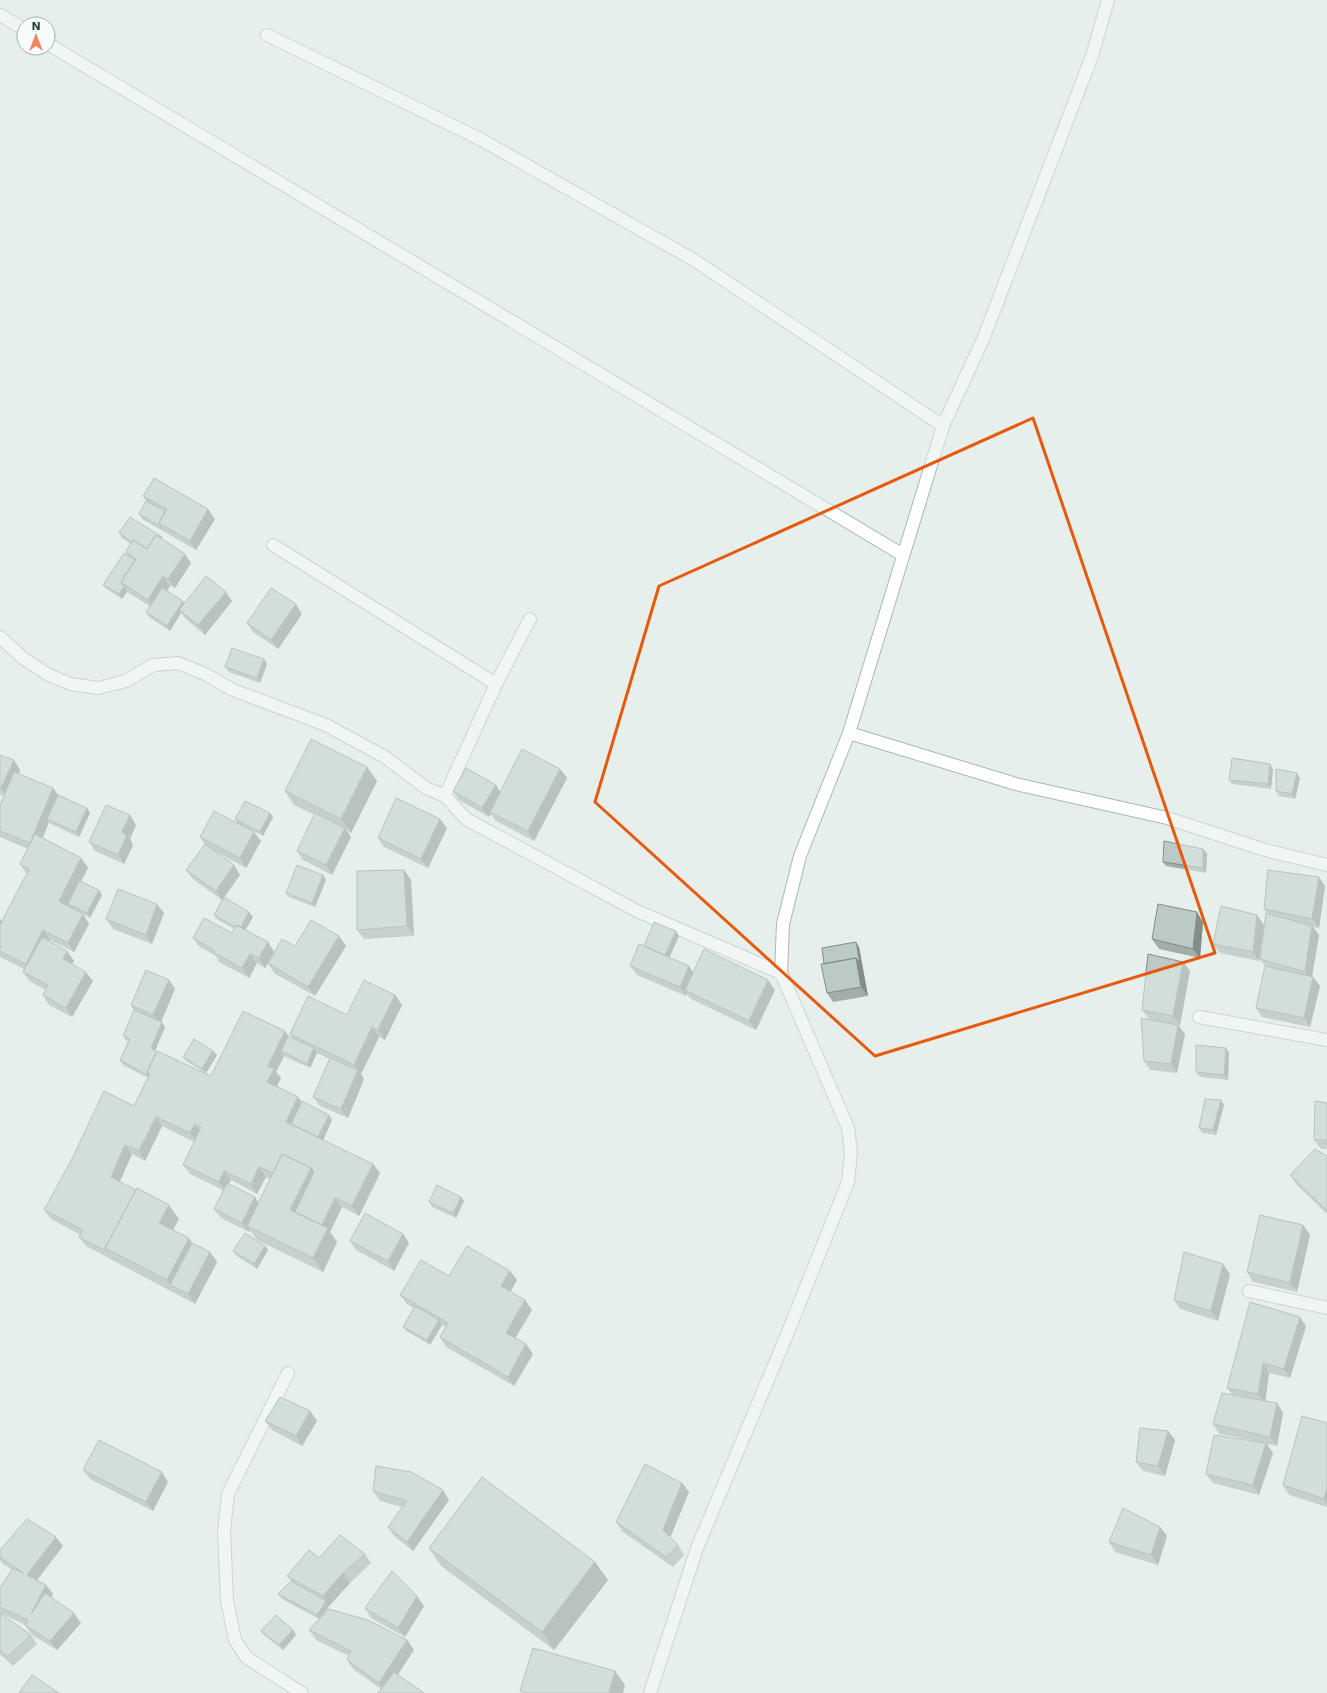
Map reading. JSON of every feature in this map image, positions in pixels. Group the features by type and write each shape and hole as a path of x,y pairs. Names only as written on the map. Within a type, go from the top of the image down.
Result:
{"street":[{"path":"650,1693 697,1548 783,1345 848,1182 851,1153 848,1128 781,973 783,924 800,856 849,733 943,426 987,329 1092,56 1108,0"},
{"path":"0,15 16,24"},
{"path":"267,35 480,139 694,260 943,426"},
{"path":"56,49 903,555"},
{"path":"273,545 496,684"},
{"path":"446,796 496,684 530,618"},
{"path":"0,637 24,659 49,675 71,684 98,688 126,681 153,665 178,663 205,674 233,690 326,725 385,757 426,788 446,796 466,819 637,911 781,973"},
{"path":"849,733 1016,784 1167,818 1265,850 1327,865"},
{"path":"1199,1017 1327,1040"},
{"path":"1249,1291 1327,1308"},
{"path":"288,1374 228,1494 224,1531 227,1600 235,1640 247,1658 302,1693"}],"highlighted area":[{"path":"1033,418 1215,953 875,1056 595,802 659,586"}],"building":[{"path":"154,478 208,509 190,541 159,523 167,509 143,496"},
{"path":"146,501 165,511 159,523 162,528 139,514"},
{"path":"130,517 162,537 161,538 156,535 147,549 133,540 132,542 119,533"},
{"path":"156,535 185,554 168,579 163,576 148,600 121,582 136,559 126,552 133,540 147,549"},
{"path":"124,553 135,560 121,582 124,587 119,594 103,585"},
{"path":"206,576 226,592 198,625 179,610"},
{"path":"162,588 183,601 167,626 146,612"},
{"path":"271,588 296,604 271,640 247,623"},
{"path":"232,648 264,659 257,678 225,667"},
{"path":"311,739 367,767 341,819 285,791"},
{"path":"522,749 560,769 528,831 490,812"},
{"path":"0,755 14,760 1,788 0,788"},
{"path":"1232,758 1270,764 1268,784 1229,780"},
{"path":"466,768 496,785 482,808 453,791"},
{"path":"1276,769 1297,773 1292,794 1276,791"},
{"path":"14,772 53,788 30,843 0,831 0,805"},
{"path":"58,795 87,808 76,832 47,819"},
{"path":"396,798 440,819 421,859 378,838"},
{"path":"245,801 270,813 260,832 235,819"},
{"path":"106,805 130,815 122,832 127,835 118,855 89,842"},
{"path":"214,811 254,832 240,858 200,837"},
{"path":"315,813 345,828 326,865 297,851"},
{"path":"35,834 81,858 59,901 83,914 68,943 43,930 26,964 0,951 0,925 29,869 20,864"},
{"path":"1164,841 1203,849 1203,868 1163,862"},
{"path":"205,844 234,865 216,891 186,870"},
{"path":"297,865 323,875 312,903 286,893"},
{"path":"404,870 407,926 357,930 357,871"},
{"path":"1268,870 1319,877 1312,919 1264,909"},
{"path":"79,881 99,890 87,913 68,904"},
{"path":"118,889 157,904 146,935 106,919"},
{"path":"224,897 249,912 241,927 236,925 235,927 214,915"},
{"path":"1158,904 1197,912 1193,949 1152,939"},
{"path":"1221,906 1257,915 1253,952 1213,944"},
{"path":"1266,913 1312,926 1305,972 1260,959"},
{"path":"204,918 232,933 236,925 268,942 259,958 250,954 242,968 213,952 214,950 193,938"},
{"path":"311,920 339,936 308,987 268,963 282,939 295,946"},
{"path":"654,922 676,931 665,955 644,946"},
{"path":"42,937 67,951 63,959 86,972 66,1008 43,995 48,985 23,972"},
{"path":"856,942 860,963 856,958 824,964 822,948"},
{"path":"639,944 689,966 680,987 630,966"},
{"path":"704,949 768,980 749,1021 685,990"},
{"path":"1148,954 1183,962 1173,1016 1142,1010"},
{"path":"856,958 861,987 827,993 821,964"},
{"path":"1265,966 1313,977 1304,1018 1256,1008"},
{"path":"146,970 169,980 153,1015 131,1005"},
{"path":"364,980 395,995 378,1030 372,1027 354,1065 290,1034 308,996 347,1015"},
{"path":"134,1010 162,1022 151,1048 157,1052 147,1072 149,1076 120,1060 130,1039 123,1036"},
{"path":"243,1011 285,1031 268,1066 274,1069 267,1082 298,1097 286,1122 373,1164 352,1206 335,1198 322,1225 295,1212 314,1172 311,1168 282,1154 273,1173 259,1167 251,1184 224,1171 219,1182 183,1165 201,1127 195,1124 190,1133 156,1117 139,1151 125,1145 111,1177 136,1190 105,1248 108,1252 79,1237 83,1230 44,1210 73,1157 104,1091 134,1106 150,1074 147,1072 157,1051 211,1076"},
{"path":"1141,1018 1178,1025 1171,1064 1144,1061"},
{"path":"288,1036 314,1048 307,1064 281,1051"},
{"path":"194,1039 213,1051 202,1069 183,1057"},
{"path":"1196,1045 1226,1048 1224,1075 1196,1072"},
{"path":"330,1058 358,1070 341,1109 313,1097"},
{"path":"1205,1099 1221,1100 1213,1130 1199,1128"},
{"path":"302,1101 329,1115 318,1137 291,1124"},
{"path":"1315,1101 1327,1103 1327,1140 1314,1140"},
{"path":"1315,1149 1327,1156 1327,1211 1290,1175"},
{"path":"282,1154 311,1168 290,1210 328,1228 313,1258 247,1226"},
{"path":"227,1183 255,1197 242,1223 214,1209"},
{"path":"437,1185 461,1197 453,1213 429,1202"},
{"path":"137,1188 169,1205 159,1223 189,1238 167,1280 105,1248"},
{"path":"365,1213 403,1234 388,1261 350,1241"},
{"path":"1260,1215 1303,1225 1290,1283 1247,1272"},
{"path":"245,1233 265,1246 254,1264 233,1251"},
{"path":"192,1243 210,1252 188,1294 170,1285"},
{"path":"467,1246 510,1271 501,1286 525,1300 506,1333 526,1344 508,1377 440,1337 448,1323 400,1295 421,1260 449,1276"},
{"path":"1184,1252 1223,1264 1211,1311 1174,1300"},
{"path":"1250,1302 1300,1317 1284,1369 1263,1363 1258,1394 1227,1388"},
{"path":"415,1306 439,1320 427,1340 403,1327"},
{"path":"1222,1393 1277,1403 1270,1437 1213,1424"},
{"path":"280,1397 310,1411 296,1436 265,1421"},
{"path":"1302,1416 1327,1423 1327,1487 1324,1499 1283,1485"},
{"path":"1140,1428 1168,1431 1158,1466 1136,1462"},
{"path":"1214,1435 1266,1443 1253,1485 1206,1474"},
{"path":"99,1440 162,1472 146,1502 83,1470"},
{"path":"645,1464 682,1483 663,1530 678,1545 666,1557 616,1522"},
{"path":"376,1466 411,1472 443,1490 407,1542 388,1527 407,1501 373,1491"},
{"path":"482,1477 595,1562 542,1632 429,1548"},
{"path":"1123,1508 1160,1527 1151,1555 1109,1542"},
{"path":"27,1519 56,1537 27,1575 46,1585 31,1614 45,1593 74,1613 50,1641 25,1625 28,1620 0,1607 0,1588 13,1568 23,1573 0,1557 0,1550"},
{"path":"340,1535 365,1554 343,1573 323,1596 287,1576 309,1550 319,1558"},
{"path":"392,1571 417,1596 398,1628 365,1608"},
{"path":"291,1581 326,1601 317,1615 278,1594"},
{"path":"328,1609 368,1620 407,1640 379,1683 347,1660 351,1651 309,1630"},
{"path":"0,1613 31,1635 7,1657 0,1650"},
{"path":"276,1615 293,1630 279,1645 261,1631"},
{"path":"533,1648 615,1671 609,1693 526,1693 520,1691"},
{"path":"394,1672 424,1693 378,1693"},
{"path":"32,1675 59,1693 19,1693"}]}
